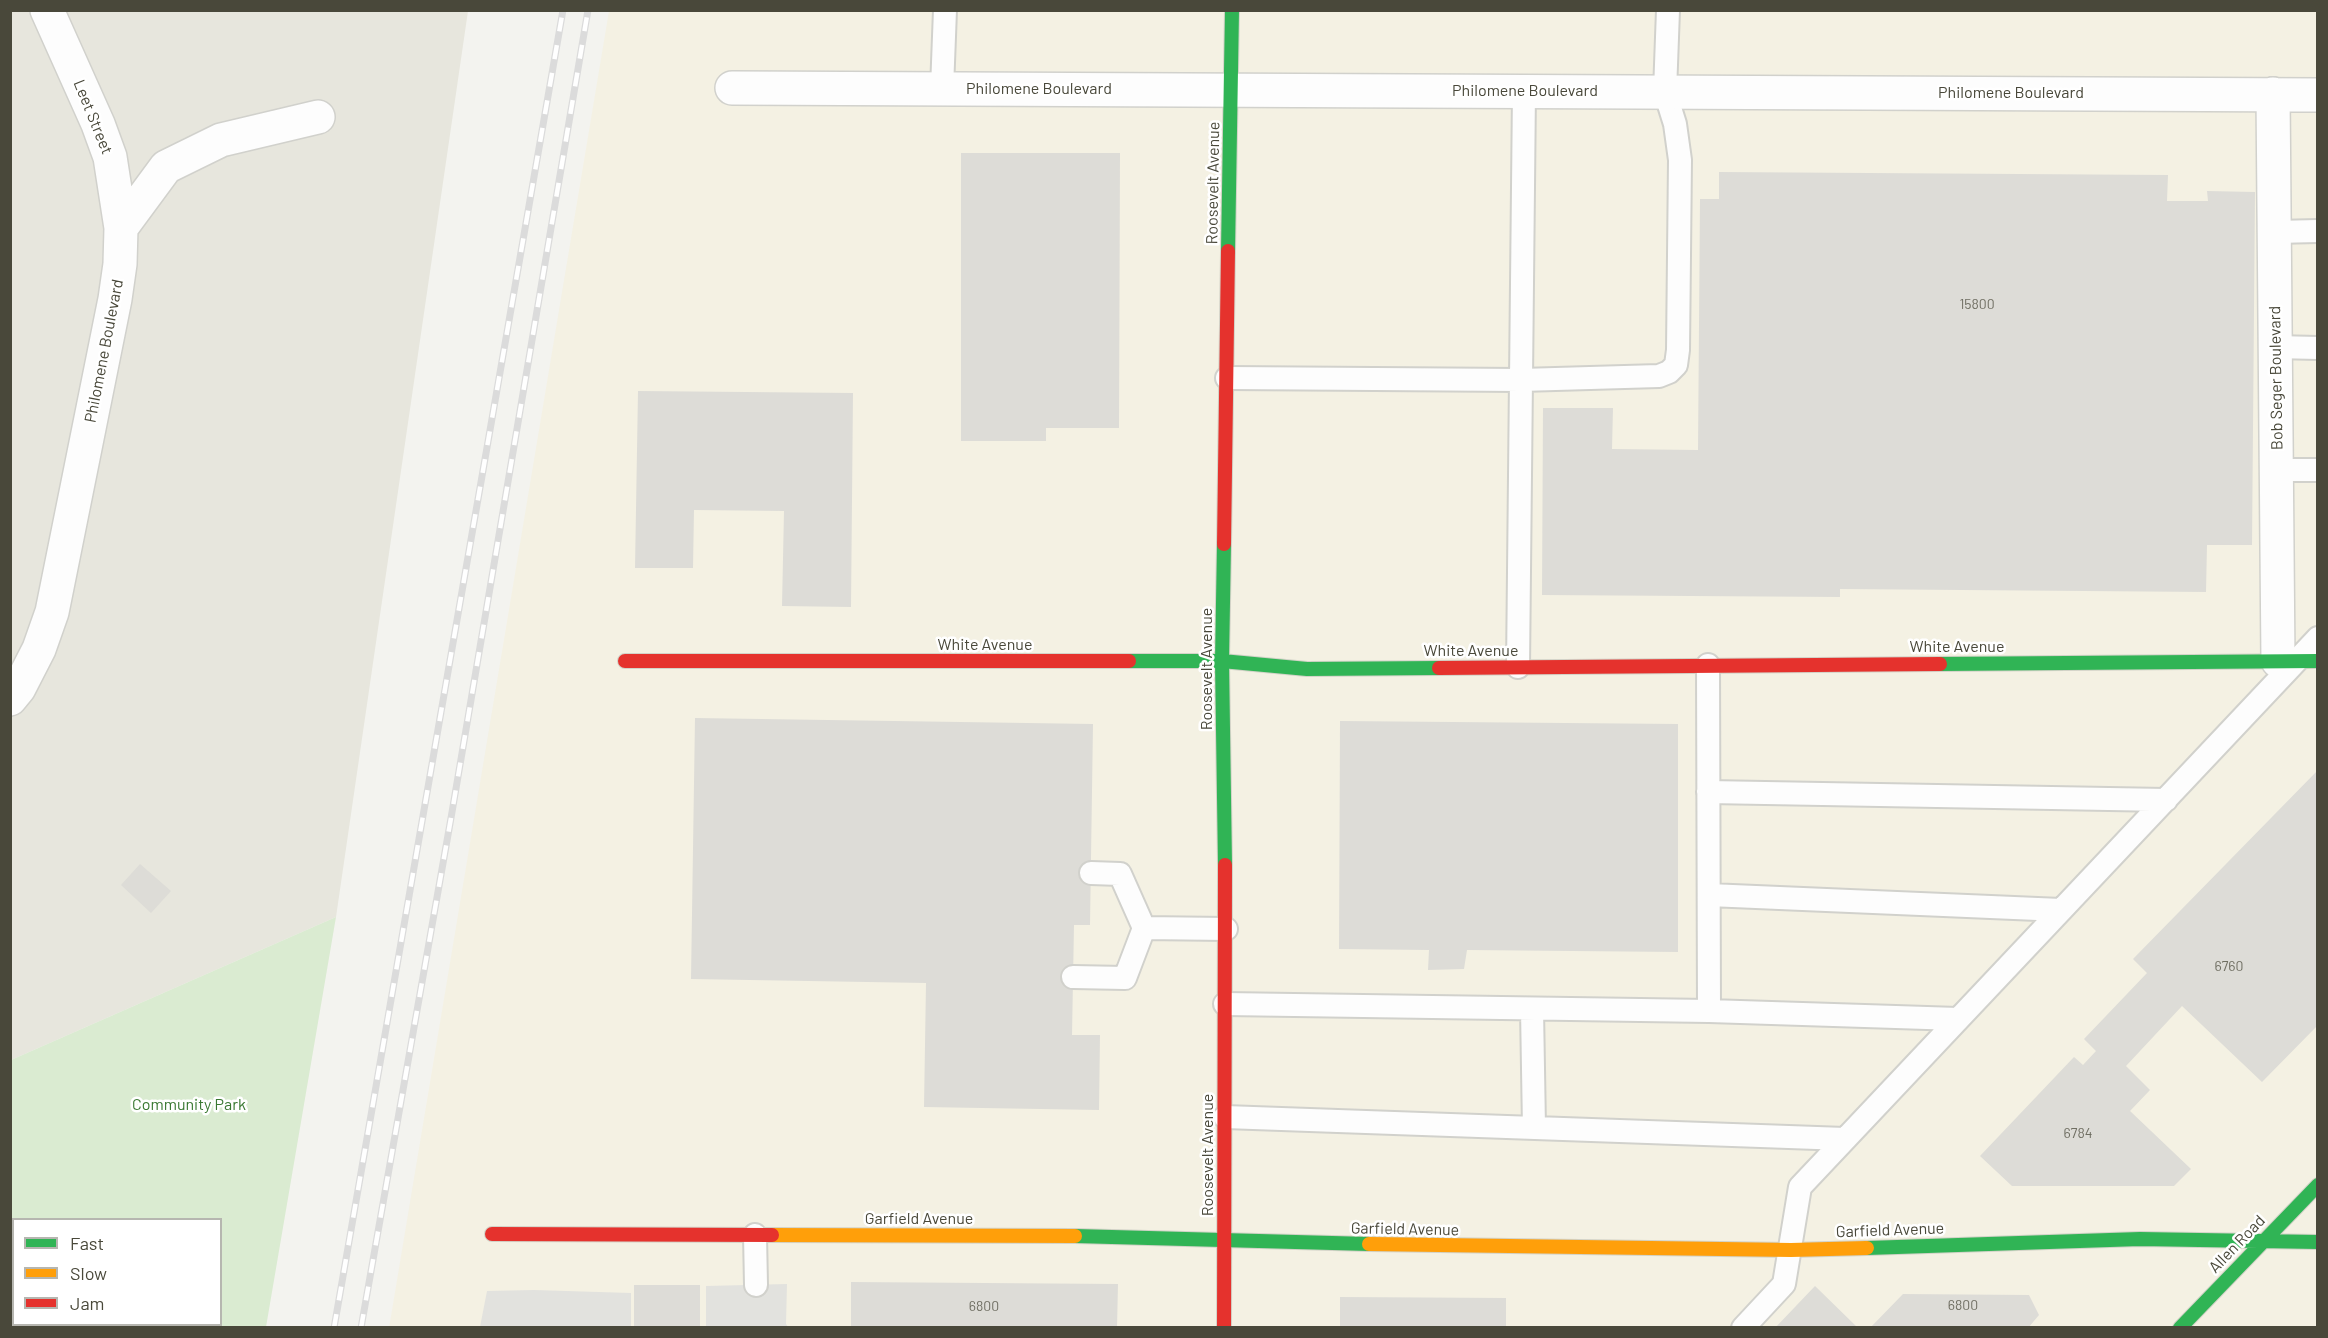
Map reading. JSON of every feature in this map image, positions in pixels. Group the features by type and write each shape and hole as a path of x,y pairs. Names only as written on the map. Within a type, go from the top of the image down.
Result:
{"street":[{"name":"Leet Street","path":"47,10 99,124 110,158 121,228"},
{"name":"Roosevelt Avenue","path":"1224,1328 1226,929 1222,661 1232,10"},
{"name":"Philomene Boulevard","path":"732,88 2318,95"},
{"name":"Bob Seger Boulevard","path":"2273,94 2277,470 2298,661"},
{"path":"121,228 166,167 221,140 318,117"},
{"name":"Philomene Boulevard","path":"10,699 19,688 39,649 51,612 115,299 120,264 121,228"},
{"name":"White Avenue","path":"625,661 1222,661 1306,669 2298,661"},
{"name":"Allen Road","path":"2180,1328 2318,1185"},
{"name":"Garfield Avenue","path":"492,1234 1106,1236 1331,1244 1791,1250 2140,1239 2318,1242"}],"lane":[{"path":"942,89 945,10"},
{"path":"1227,378 1521,380 1659,376 1669,372 1676,365 1678,350 1680,160 1675,124 1665,92 1668,10"},
{"path":"1518,667 1524,91"},
{"path":"2275,232 2318,231"},
{"path":"2275,347 2318,348"},
{"path":"2277,470 2318,470"},
{"path":"1743,1328 1784,1284 1800,1187 2318,638"},
{"path":"1708,665 1709,1011"},
{"path":"1708,792 2166,800"},
{"path":"1073,977 1125,978 1144,928 1120,874 1091,873"},
{"path":"1708,896 2061,910"},
{"path":"1144,928 1226,929"},
{"path":"1226,1004 1709,1011 1958,1019"},
{"path":"1532,1009 1534,1128"},
{"path":"1225,1117 1845,1139"},
{"path":"755,1235 756,1285"}],"shaded area":[{"path":"11,11 468,11 336,917 11,1060"},
{"path":"609,11 2317,11 2317,1327 389,1328"},
{"path":"787,1284 786,1324 788,1327 706,1328 706,1286"},
{"path":"487,1291 631,1293 631,1327 480,1327"}],"green space":[{"name":"Community Park","path":"336,917 266,1327 11,1327 11,1060"}],"building":[{"path":"961,153 1120,153 1119,428 1046,428 1046,441 961,441"},
{"path":"1719,172 2168,175 2167,201 2208,201 2207,191 2255,192 2252,545 2207,545 2206,592 1840,589 1840,597 1542,595 1543,408 1613,408 1612,449 1698,450 1700,199 1719,199"},
{"path":"638,391 853,393 851,607 782,606 784,511 694,510 693,568 635,568"},
{"path":"695,718 1093,724 1090,925 1074,925 1072,1035 1100,1035 1099,1110 924,1107 926,983 691,979"},
{"path":"1340,721 1678,724 1678,952 1467,950 1464,969 1428,970 1429,950 1339,949"},
{"path":"2318,770 2318,1025 2262,1082 2182,1006 2126,1066 2150,1090 2130,1111 2191,1169 2174,1186 2012,1186 1980,1156 2074,1057 2083,1065 2096,1051 2084,1039 2147,973 2133,959"},
{"path":"140,864 171,891 151,913 121,885"},
{"path":"851,1282 1118,1284 1117,1328 851,1328"},
{"path":"634,1285 700,1285 700,1328 634,1328"},
{"path":"1815,1286 1858,1328 1775,1328"},
{"path":"1903,1294 2029,1295 2039,1315 2028,1328 1870,1328"},
{"path":"1340,1297 1506,1298 1506,1328 1340,1328"}],"railway":[{"path":"334,1328 563,10"},
{"path":"361,1328 451,818 588,10"}],"traffic: fast":[{"path":"1228,251 1232,10"},
{"path":"1224,544 1222,661 1225,865"},
{"path":"1129,661 1222,661 1307,669 1439,668"},
{"path":"1940,664 2318,661"},
{"path":"2180,1328 2318,1185"},
{"path":"1075,1236 1369,1244"},
{"path":"1867,1248 2140,1239 2318,1242"}],"traffic: slow":[{"path":"772,1235 1075,1236"},
{"path":"1369,1244 1791,1250 1867,1248"}],"traffic: jam":[{"path":"1224,544 1228,251"},
{"path":"625,661 1129,661"},
{"path":"1439,668 1940,664"},
{"path":"1224,1328 1225,865"},
{"path":"492,1234 772,1235"}]}
